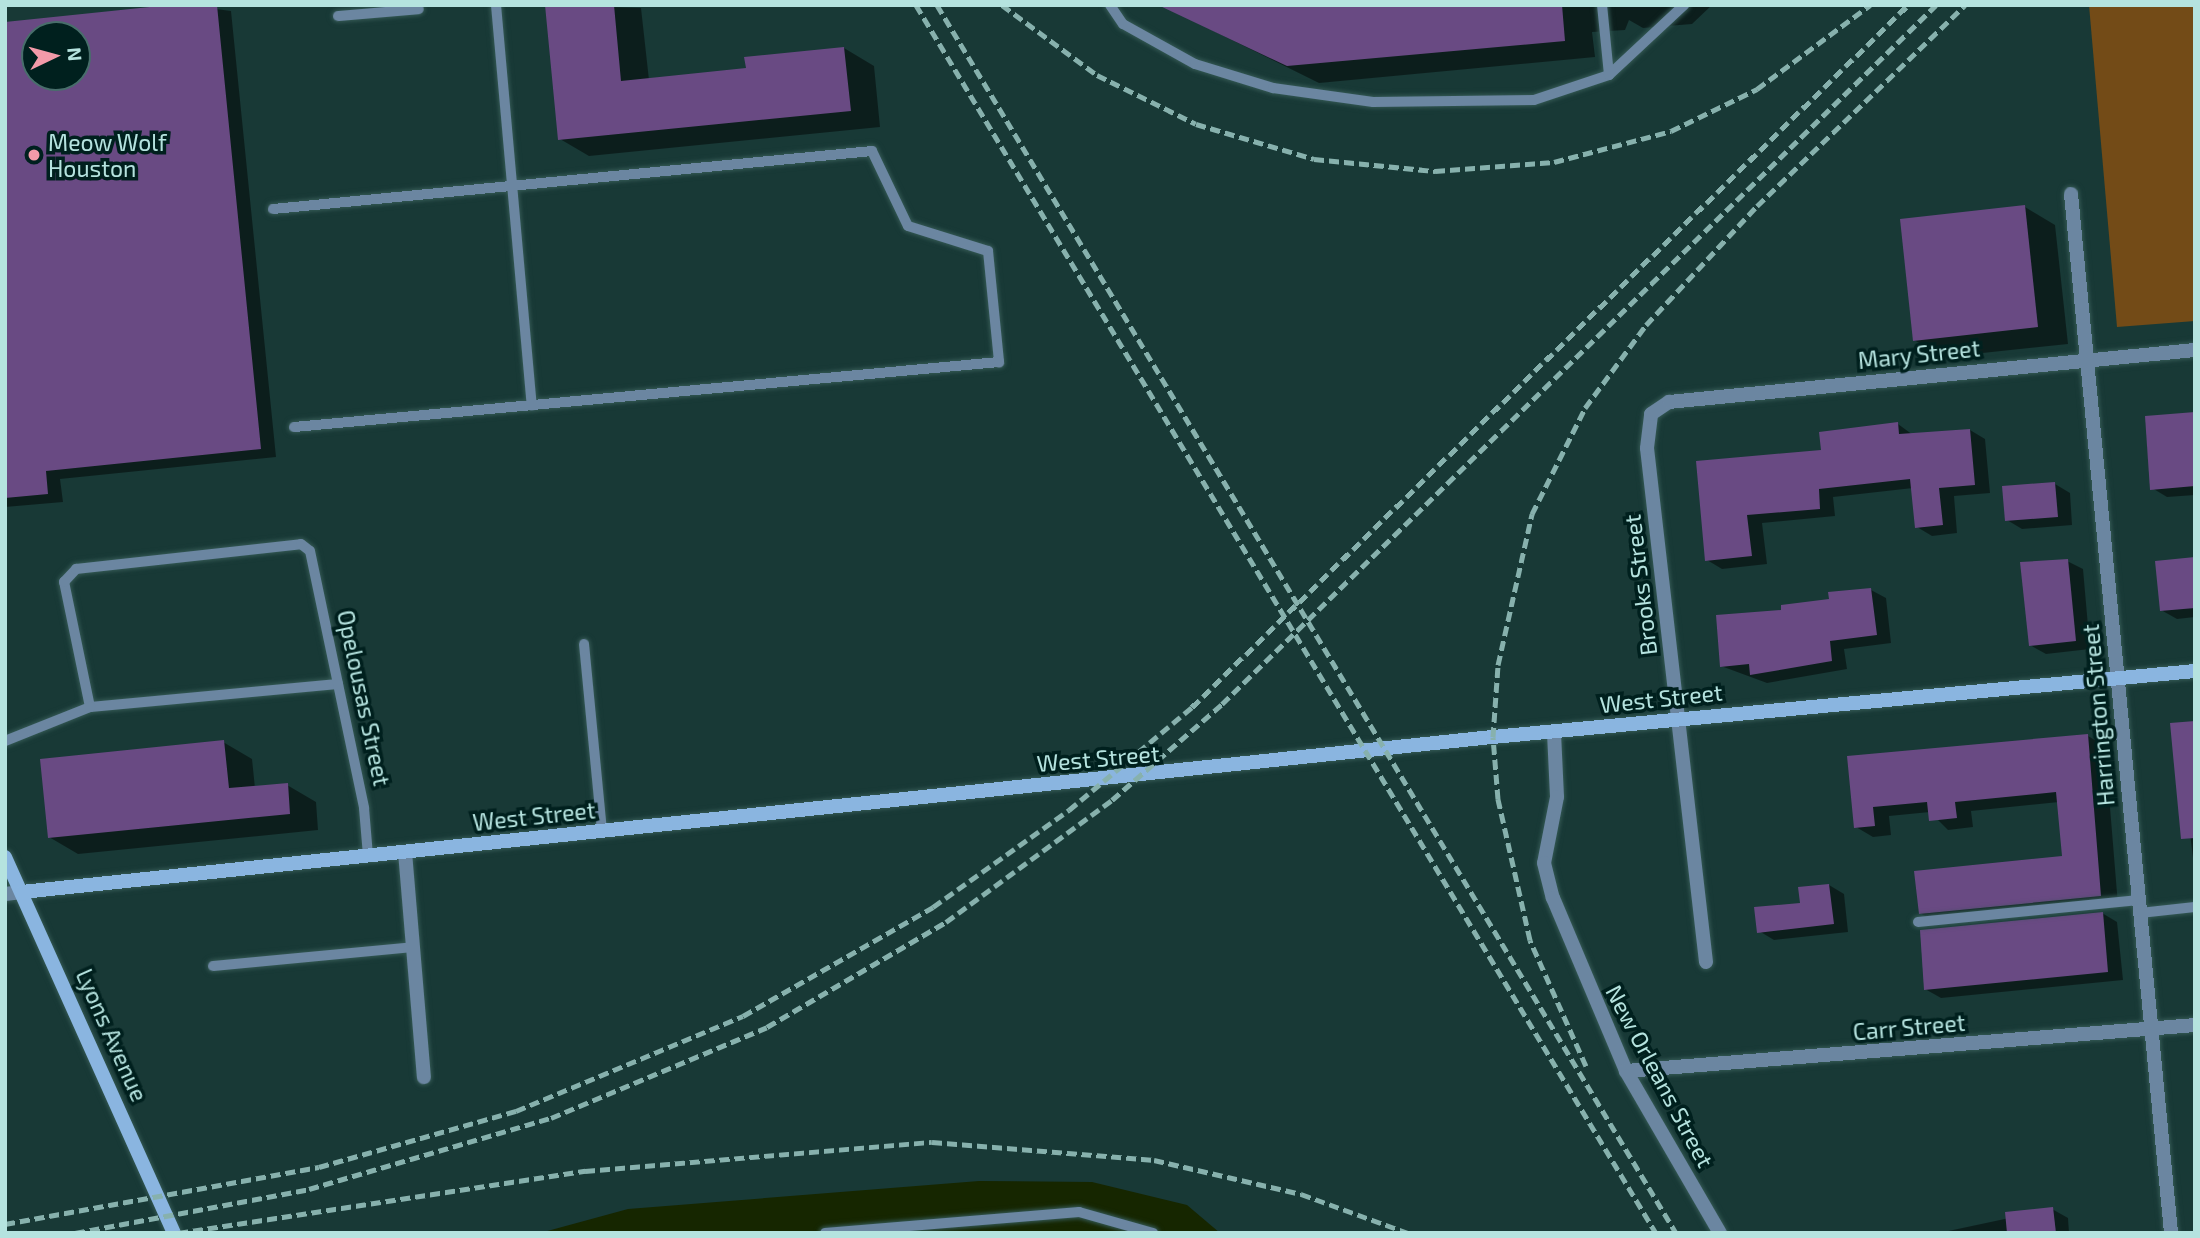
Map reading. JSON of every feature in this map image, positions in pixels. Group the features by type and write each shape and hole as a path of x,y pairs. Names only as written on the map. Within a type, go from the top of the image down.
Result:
{"street":[{"name":"Harrington Street","path":"2071,194 2171,1233"},
{"name":"Mary Street","path":"1651,414 1668,402 2195,350"},
{"name":"Brooks Street","path":"1651,414 1647,448 1706,961"},
{"name":"West Street","path":"5,894 1679,719 2195,671"},
{"name":"New Orleans Street","path":"1554,733 1557,797 1544,863 1568,943 1626,1071 1720,1233"},
{"path":"405,852 424,1077"},
{"name":"Lyons Avenue","path":"5,857 174,1233"},
{"name":"Carr Street","path":"1626,1071 2195,1025"}],"lane":[{"path":"496,5 532,405"},
{"path":"1111,5 1123,24 1195,64 1273,88 1373,102 1534,100 1609,75 1684,5"},
{"path":"1602,5 1609,75"},
{"path":"338,16 419,9"},
{"path":"273,209 872,151 908,226 988,251 999,362 294,427"},
{"name":"Opelousas Street","path":"90,707 64,582 76,569 301,544 310,551 338,684 368,856"},
{"path":"584,644 602,832"},
{"path":"5,741 90,707 338,684"},
{"path":"1918,922 2139,906 2195,907"},
{"path":"213,966 413,947"},
{"path":"825,1233 1079,1212 1153,1233"}],"shaded area":[{"path":"2089,5 2195,5 2195,321 2117,327"},
{"path":"979,1181 1092,1182 1187,1205 1220,1233 540,1233 628,1209"}],"building":[{"path":"169,5 217,5 261,449 46,471 48,494 5,498 5,22"},
{"path":"545,5 614,5 621,81 746,68 744,57 844,47 851,111 558,140"},
{"path":"1158,5 1562,5 1565,41 1287,66"},
{"path":"2025,205 2038,327 1913,341 1900,219"},
{"path":"2195,412 2195,486 2150,490 2145,416"},
{"path":"1898,422 1899,434 1970,429 1975,485 1939,488 1943,525 1915,528 1910,479 1819,489 1820,509 1747,515 1752,556 1705,561 1696,461 1821,450 1819,432"},
{"path":"2055,482 2058,517 2005,521 2002,486"},
{"path":"2195,557 2195,608 2160,611 2155,561"},
{"path":"2068,559 2076,641 2029,646 2020,562"},
{"path":"1871,588 1877,635 1830,641 1832,661 1750,675 1749,664 1720,667 1716,615 1781,610 1781,605 1829,599 1828,592"},
{"path":"2195,721 2195,838 2181,839 2170,723"},
{"path":"2088,734 2101,896 1919,914 1914,871 2062,856 2056,792 1955,802 1957,818 1929,821 1927,802 1873,807 1875,826 1854,828 1847,756"},
{"path":"224,740 229,788 288,783 290,814 48,838 40,759"},
{"path":"1829,884 1834,924 1757,933 1754,907 1800,903 1798,887"},
{"path":"2103,912 2108,972 1924,990 1920,930"},
{"path":"2053,1207 2056,1233 2007,1233 2005,1212"}],"railway":[{"path":"916,5 1656,1233"},
{"path":"937,5 1676,1233"},
{"path":"1002,5 1097,75 1196,124 1314,159 1435,171 1554,162 1671,131 1757,89 1870,5"},
{"path":"5,1224 319,1167 516,1111 743,1016 933,907 1069,810 1192,707 1908,5"},
{"path":"75,1233 309,1189 551,1118 767,1027 946,922 1112,800 1222,704 1936,5"},
{"path":"1586,1066 1530,940 1498,799 1493,737 1498,665 1532,514 1585,408 1646,325 1757,206 1965,5"},
{"path":"178,1233 585,1171 932,1142 1154,1160 1301,1194 1408,1233"}],"place":[{"name":"Meow Wolf Houston","path":"34,155"}]}
